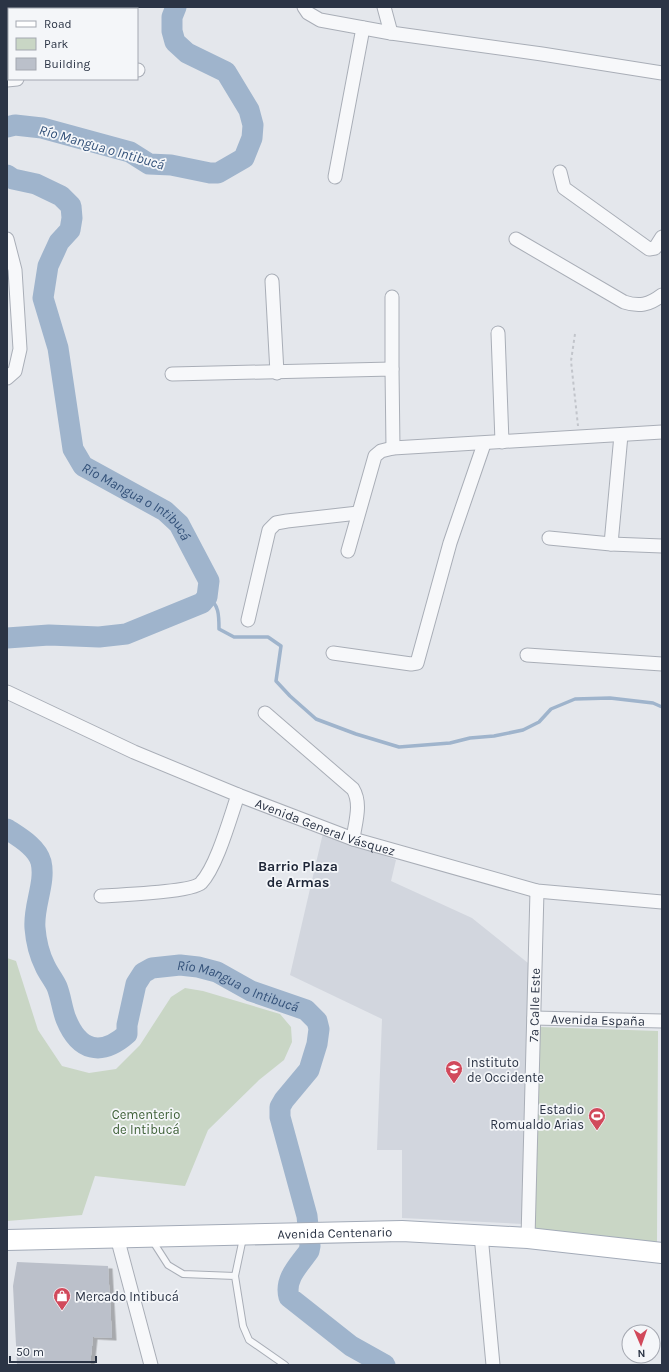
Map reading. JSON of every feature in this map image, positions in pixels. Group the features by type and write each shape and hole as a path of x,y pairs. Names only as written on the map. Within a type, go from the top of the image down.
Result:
{"main road":[{"name":"Avenida Centenario","path":"7,1240 402,1231 528,1238 662,1253"}],"street":[{"path":"304,7 308,13 320,20 391,33 542,54 662,74"},
{"path":"384,7 391,33"},
{"path":"335,177 363,28"},
{"path":"560,172 564,188 649,249 655,248 662,236"},
{"path":"7,239 20,349 15,371 7,378"},
{"path":"516,239 624,302 636,306 646,305 662,295"},
{"path":"272,281 277,373"},
{"path":"392,297 393,448"},
{"path":"498,333 502,442"},
{"path":"172,374 277,373 392,369"},
{"path":"348,551 375,456 381,451 393,448 484,444 662,432"},
{"path":"611,544 621,434"},
{"path":"333,653 411,664 416,662 450,543 484,444"},
{"path":"248,620 269,530 276,523 286,520 358,513"},
{"path":"549,538 611,544 662,546"},
{"path":"527,655 662,664"},
{"name":"Avenida General Vásquez","path":"7,692 134,752 238,795 353,839 537,892 662,902"},
{"path":"265,713 353,789 357,796 358,807 353,839"},
{"path":"101,896 184,889 201,884 213,864 238,795"},
{"name":"7a Calle Este","path":"528,1238 537,892"},
{"name":"Avenida España","path":"534,1018 662,1021"},
{"path":"481,1236 493,1365"},
{"path":"117,1238 151,1365"}],"lane":[{"path":"244,1234 236,1276 243,1326 249,1340 285,1365"},
{"path":"150,1237 168,1265 183,1274 236,1276"}],"path":[{"path":"575,334 571,361 579,437"}],"shaded area":[{"name":"Instituto de Occidente","path":"323,833 396,860 391,881 472,918 528,963 531,971 523,1224 402,1218 402,1150 377,1150 382,1019 290,975"}],"green space":[{"name":"Cementerio de Intibucá","path":"7,958 16,961 38,1030 62,1066 89,1073 116,1069 140,1045 171,997 185,988 203,991 280,1014 291,1027 292,1042 284,1060 259,1080 208,1130 185,1186 95,1176 82,1215 7,1221"},
{"name":"Estadio Romualdo Arias","path":"540,1027 658,1031 657,1243 533,1230"}],"building":[{"name":"Mercado Intibucá","path":"17,1262 108,1266 112,1338 93,1337 90,1365 17,1365 13,1286"}],"waterway":[{"name":"Río Mangua o Intibucá","path":"7,127 15,125 42,128 130,152 149,164 171,165 210,173 218,173 244,158 252,138 253,125 249,110 226,72 187,53 175,42 172,31 172,17 176,7"},
{"name":"Río Mangua o Intibucá","path":"7,175 13,179 36,184 61,196 71,206 72,218 70,230 59,242 48,266 43,298 58,348 73,449 83,466 165,511 179,524 209,581 207,597 202,603 126,634 99,637 49,635 7,638"},
{"path":"207,597 214,603 218,610 219,629 234,637 268,637 281,646 276,681 290,696 316,719 356,734 399,747 450,743 470,738 494,736 523,730 539,722 551,709 575,699 610,698 653,703 662,707"},
{"name":"Río Mangua o Intibucá","path":"7,829 32,847 41,862 42,878 35,920 35,933 38,947 45,966 57,987 63,1011 71,1030 84,1044 100,1048 108,1046 127,1034 127,1025 136,984 143,973 152,968 180,965 198,967 217,972 251,991 306,1010 317,1021 319,1029 317,1044 309,1070 280,1107 280,1117 307,1216 310,1246 309,1251 290,1278 288,1290 289,1297 351,1346 385,1365"}],"place":[{"name":"Instituto de Occidente","path":"454,1084"},
{"name":"Estadio Romualdo Arias","path":"597,1131"},
{"name":"Mercado Intibucá","path":"62,1311"}],"district":[{"name":"Barrio Plaza de Armas","path":"298,874"}]}
